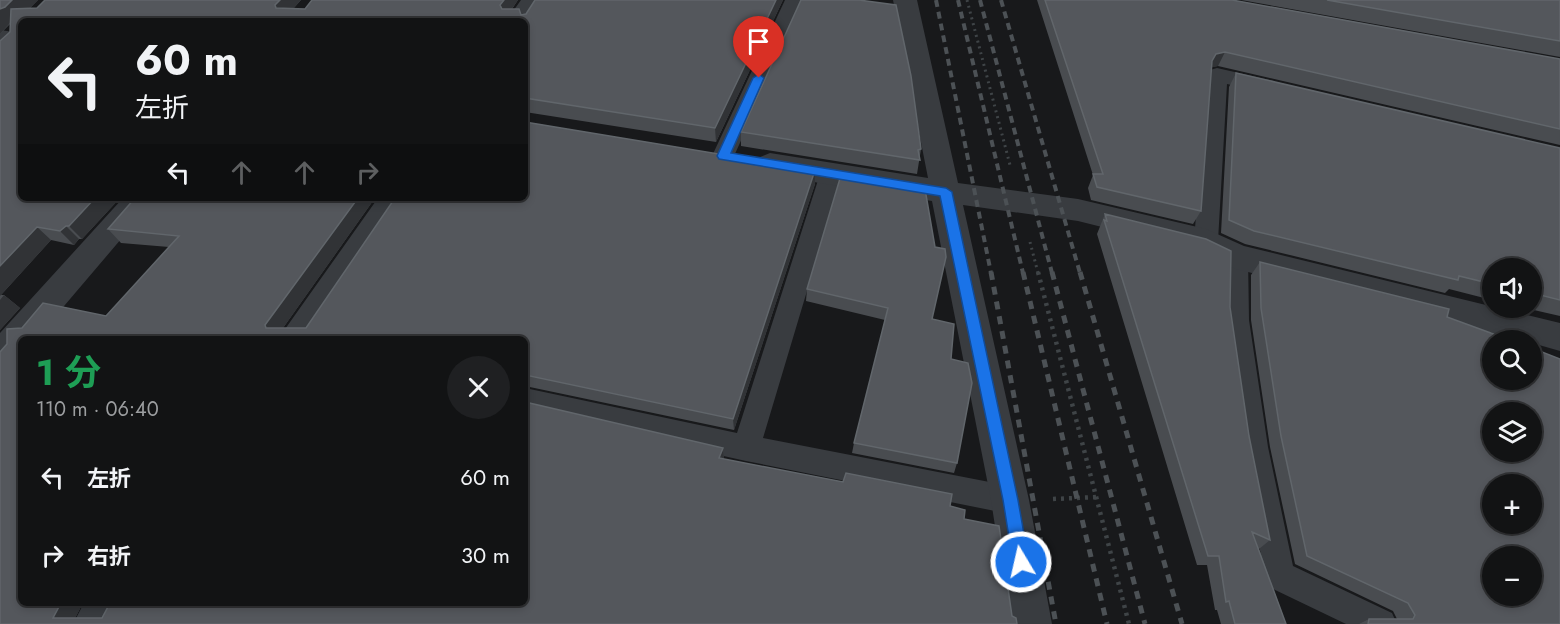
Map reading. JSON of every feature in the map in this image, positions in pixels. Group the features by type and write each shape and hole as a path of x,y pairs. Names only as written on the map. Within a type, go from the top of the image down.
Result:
{"street":[{"path":"521,18 534,0"},
{"path":"905,0 1010,500 1031,624"},
{"path":"711,154 946,192 1078,210 1206,241 1236,257 1434,304 1560,337"},
{"path":"0,356 138,201"},
{"path":"297,336 392,201"},
{"path":"94,624 107,606"}],"lane":[{"path":"711,154 795,0"},
{"path":"1206,241 1217,75 1287,90"},
{"path":"746,448 831,174"},
{"path":"1236,257 1236,320 1254,447 1280,576 1381,624"},
{"path":"528,401 746,448 1010,500"}],"path":[{"path":"967,0 1129,624"}],"building":[{"path":"0,0 12,0 0,9"},
{"path":"45,0 280,0 275,5 276,8 305,9 312,0 504,0 500,5 502,9 519,9 521,15 526,14 535,0 776,0 715,128 528,98 528,18 18,18 18,201 92,201 69,226 60,231 37,227 0,266 0,41 10,32 11,9 37,8"},
{"path":"801,0 859,0 896,5 911,76 921,149 918,150 920,160 741,132"},
{"path":"1045,0 1232,0 1560,59 1560,129 1225,52 1216,54 1212,61 1201,211 1097,187 1093,174 1103,174"},
{"path":"1327,0 1560,0 1560,41"},
{"path":"1236,73 1560,148 1560,300 1542,296 1542,258 1482,258 1482,282 1459,276 1458,280 1254,231 1229,220"},
{"path":"528,122 815,170 733,419 528,376 528,336 18,336 18,606 59,606 53,618 102,618 108,606 528,606 528,403 723,448 719,458 843,482 846,473 952,494 950,506 965,510 964,519 999,526 1012,616 1016,618 1017,624 0,624 0,352 7,344 7,329 22,328 43,303 106,316 179,236 108,229 132,201 356,201 265,325 266,328 306,328 393,201 528,201"},
{"path":"841,175 925,189 935,247 945,249 946,257 932,319 954,324 951,359 968,363 972,383 957,463 854,443 888,308 807,289"},
{"path":"1105,214 1206,239 1231,251 1230,307 1249,436 1270,540 1252,532 1286,624 1235,624 1229,601 1226,602 1219,556 1208,556 1104,220 1107,221"},
{"path":"1260,262 1449,309 1447,317 1483,330 1482,390 1542,390 1542,352 1560,359 1560,624 1368,624 1369,619 1413,619 1415,615 1408,603 1307,556 1281,436 1261,308"}],"railway":[{"path":"936,0 991,273"},
{"path":"958,0 1023,273"},
{"path":"980,0 1052,273"},
{"path":"1001,0 1080,273"},
{"path":"991,272 1056,624"},
{"path":"1023,272 1107,624"},
{"path":"1052,272 1145,624"},
{"path":"1080,272 1182,624"}],"route":[{"path":"759,78 723,156 946,192 1021,562"}]}
